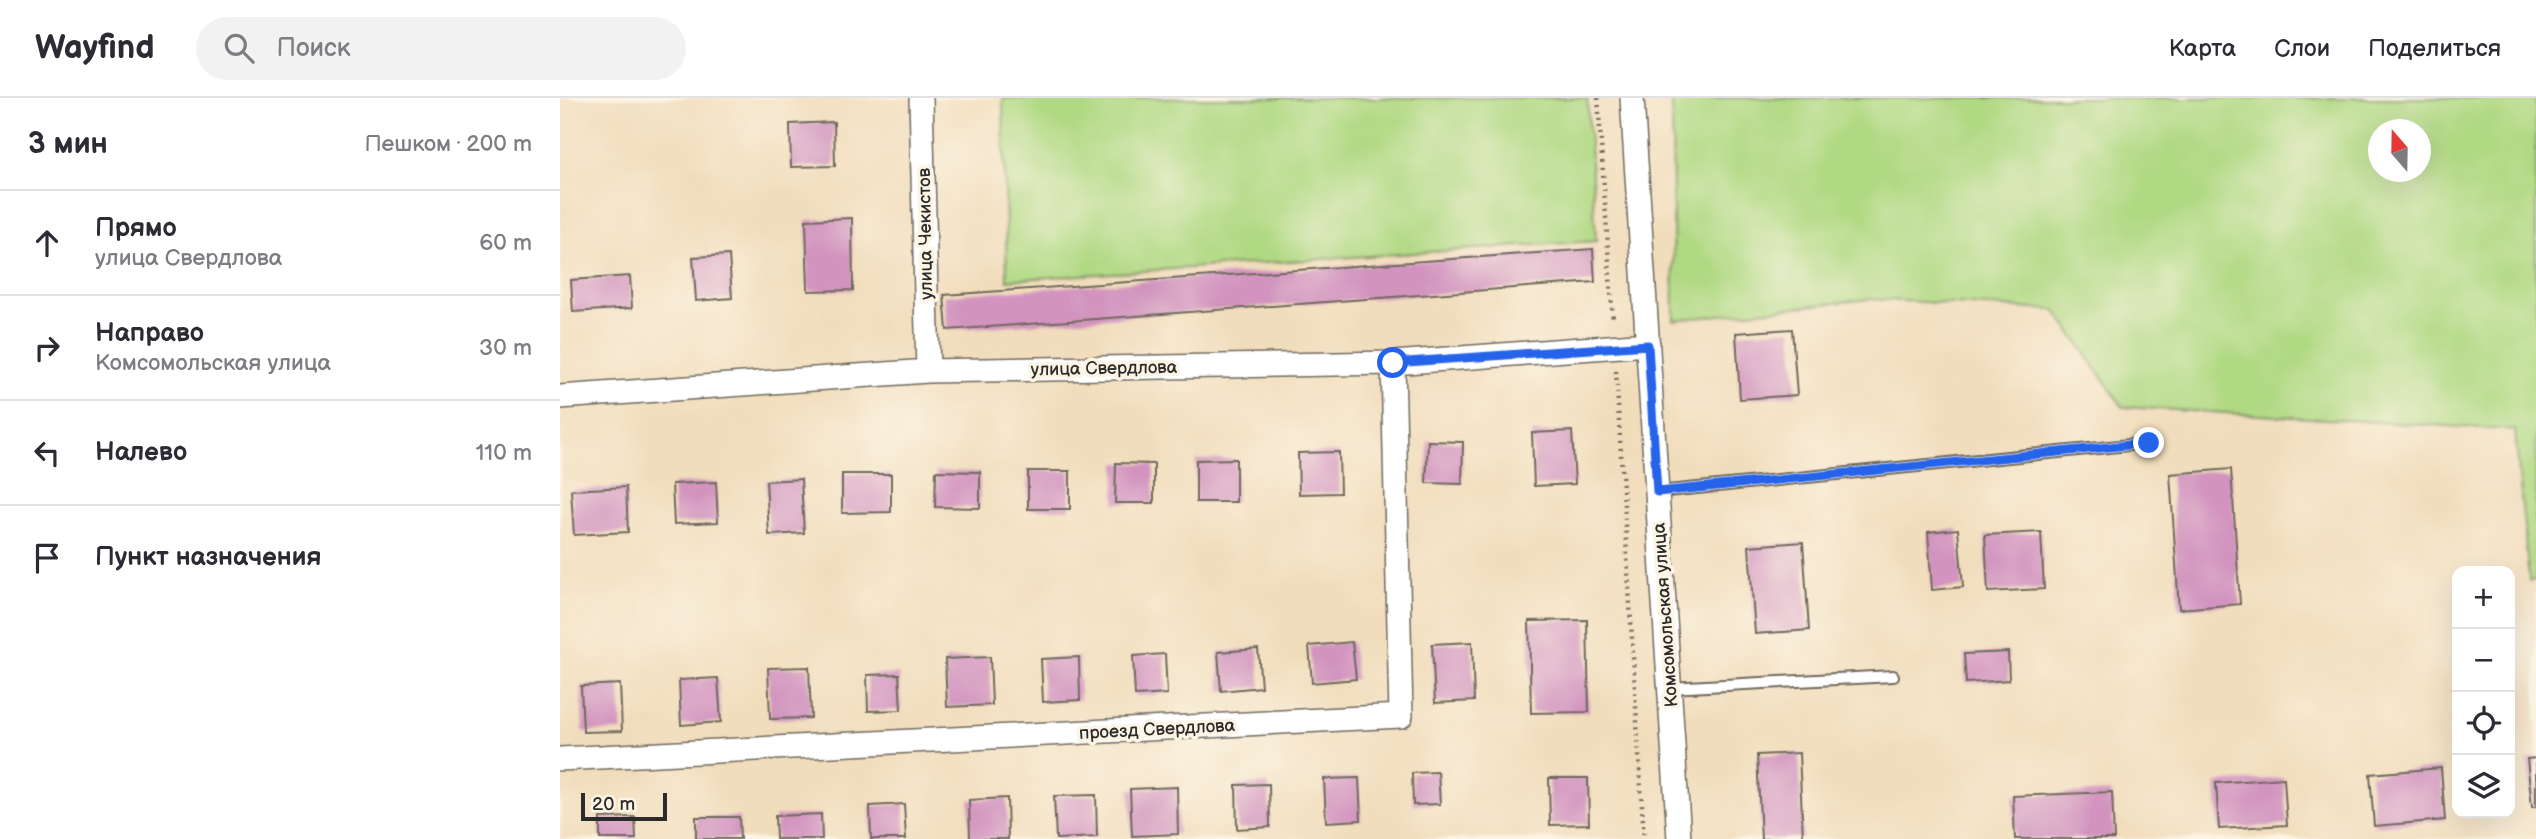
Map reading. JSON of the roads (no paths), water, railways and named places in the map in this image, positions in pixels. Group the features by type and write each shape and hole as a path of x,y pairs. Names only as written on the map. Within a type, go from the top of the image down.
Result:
{"street":[{"name":"улица Чекистов","path":"921,98 928,371"},
{"name":"Комсомольская улица","path":"1632,98 1679,839"},
{"name":"улица Свердлова","path":"560,397 928,371 1393,363 1648,345"},
{"name":"проезд Свердлова","path":"560,759 1401,716 1393,363"}],"lane":[{"path":"1657,492 2149,443"},
{"path":"1669,688 1894,676"}]}
